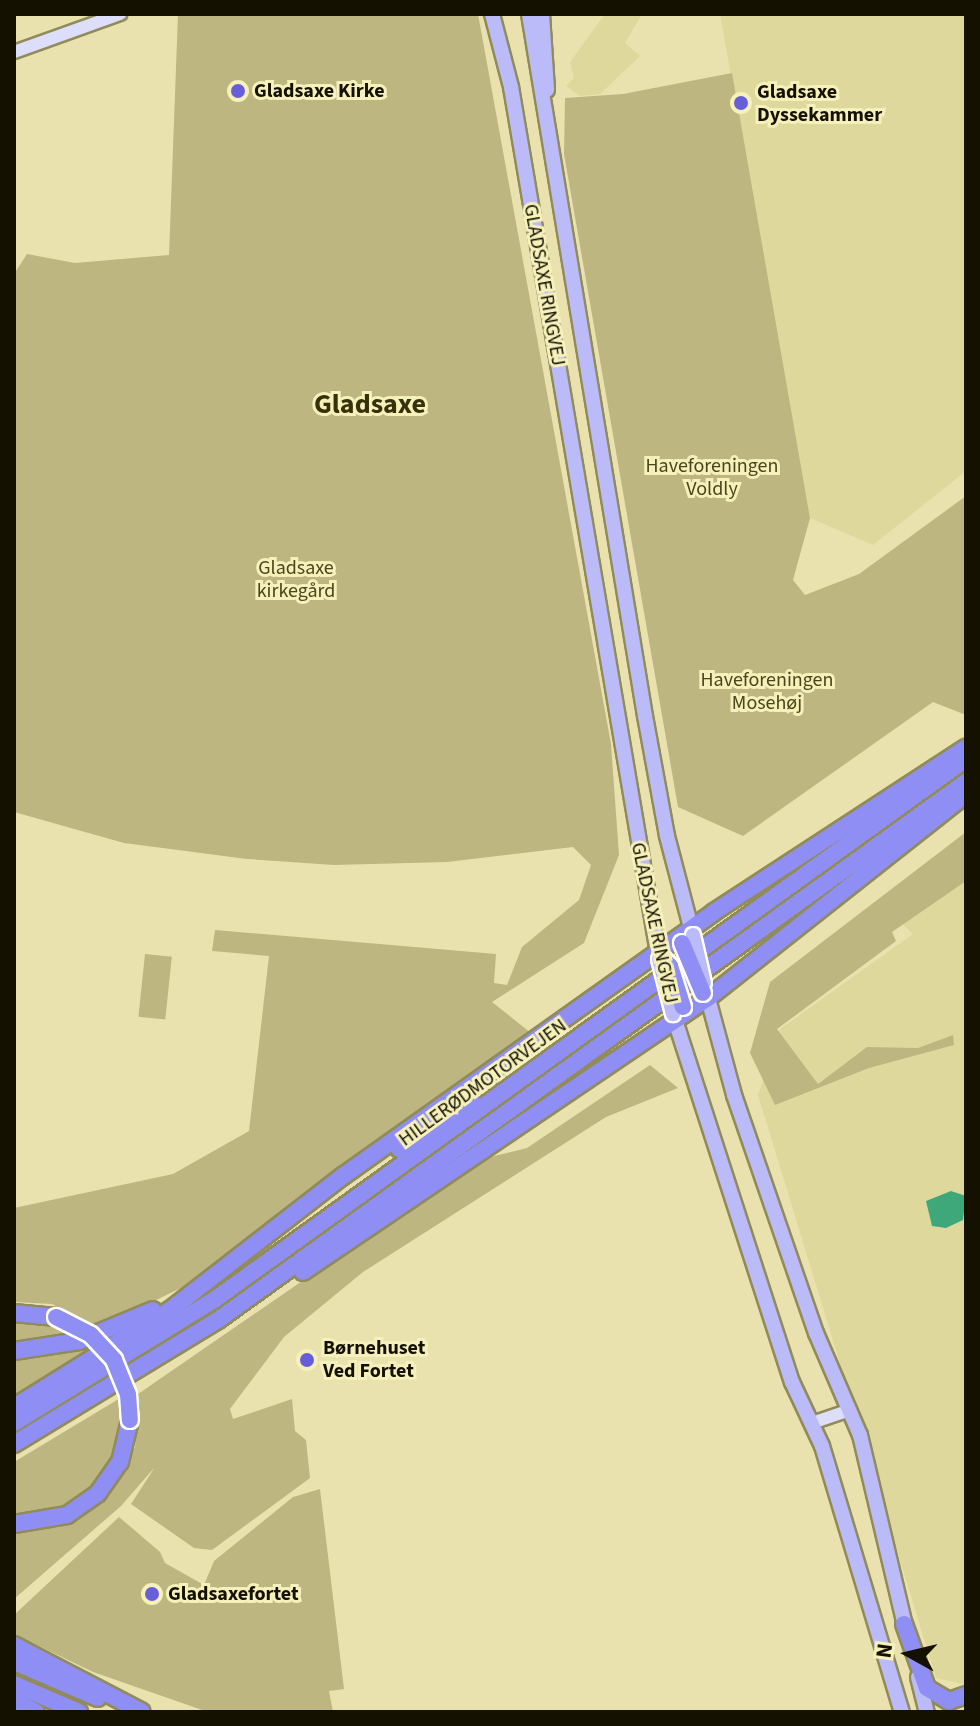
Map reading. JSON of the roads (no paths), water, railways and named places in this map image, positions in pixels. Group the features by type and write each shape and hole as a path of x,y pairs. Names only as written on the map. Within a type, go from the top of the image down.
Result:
{"highway":[{"path":"14,1407 170,1310 200,1284 302,1210 686,936 966,748"},
{"name":"HILLERØDMOTORVEJEN","path":"14,1423 214,1300 966,759"},
{"name":"HILLERØDMOTORVEJEN","path":"14,1446 218,1320 966,782"},
{"path":"218,1320 266,1298 680,1013 966,794"},
{"path":"686,936 706,994"},
{"path":"659,956 670,966 680,1013"},
{"path":"302,1210 453,1114 509,1089"},
{"path":"14,1351 110,1331 200,1284"},
{"path":"14,1313 56,1317 91,1335 114,1360 128,1394 130,1420 120,1462 98,1493 67,1515 14,1524"},
{"path":"904,1624 927,1688 945,1706 966,1695"},
{"path":"14,1645 142,1712"},
{"path":"14,1662 133,1712"},
{"path":"14,1684 79,1712"},
{"path":"14,1703 28,1712"},
{"path":"14,1703 36,1712"}],"main road":[{"name":"GLADSAXE RINGVEJ","path":"492,14 511,87 659,956"},
{"name":"GLADSAXE RINGVEJ","path":"529,14 547,138 686,936"},
{"name":"GLADSAXE RINGVEJ","path":"542,14 547,138"},
{"name":"GLADSAXE RINGVEJ","path":"706,994 734,1095 811,1319 850,1410 880,1510 904,1624 927,1712"},
{"name":"GLADSAXE RINGVEJ","path":"680,1013 792,1382 812,1423 865,1578 902,1712"}],"street":[{"path":"14,52 120,14"},
{"path":"812,1423 850,1410"}],"place":[{"name":"Gladsaxe Kirke","path":"238,91"},
{"name":"Gladsaxe Dyssekammer","path":"741,103"},
{"name":"Børnehuset Ved Fortet","path":"307,1360"},
{"name":"Gladsaxefortet","path":"152,1594"}],"district":[{"name":"Gladsaxe","path":"370,404"}],"park label":[{"name":"Haveforeningen Voldly","path":"712,478"},
{"name":"Gladsaxe kirkegård","path":"296,580"},
{"name":"Haveforeningen Mosehøj","path":"767,692"}]}
